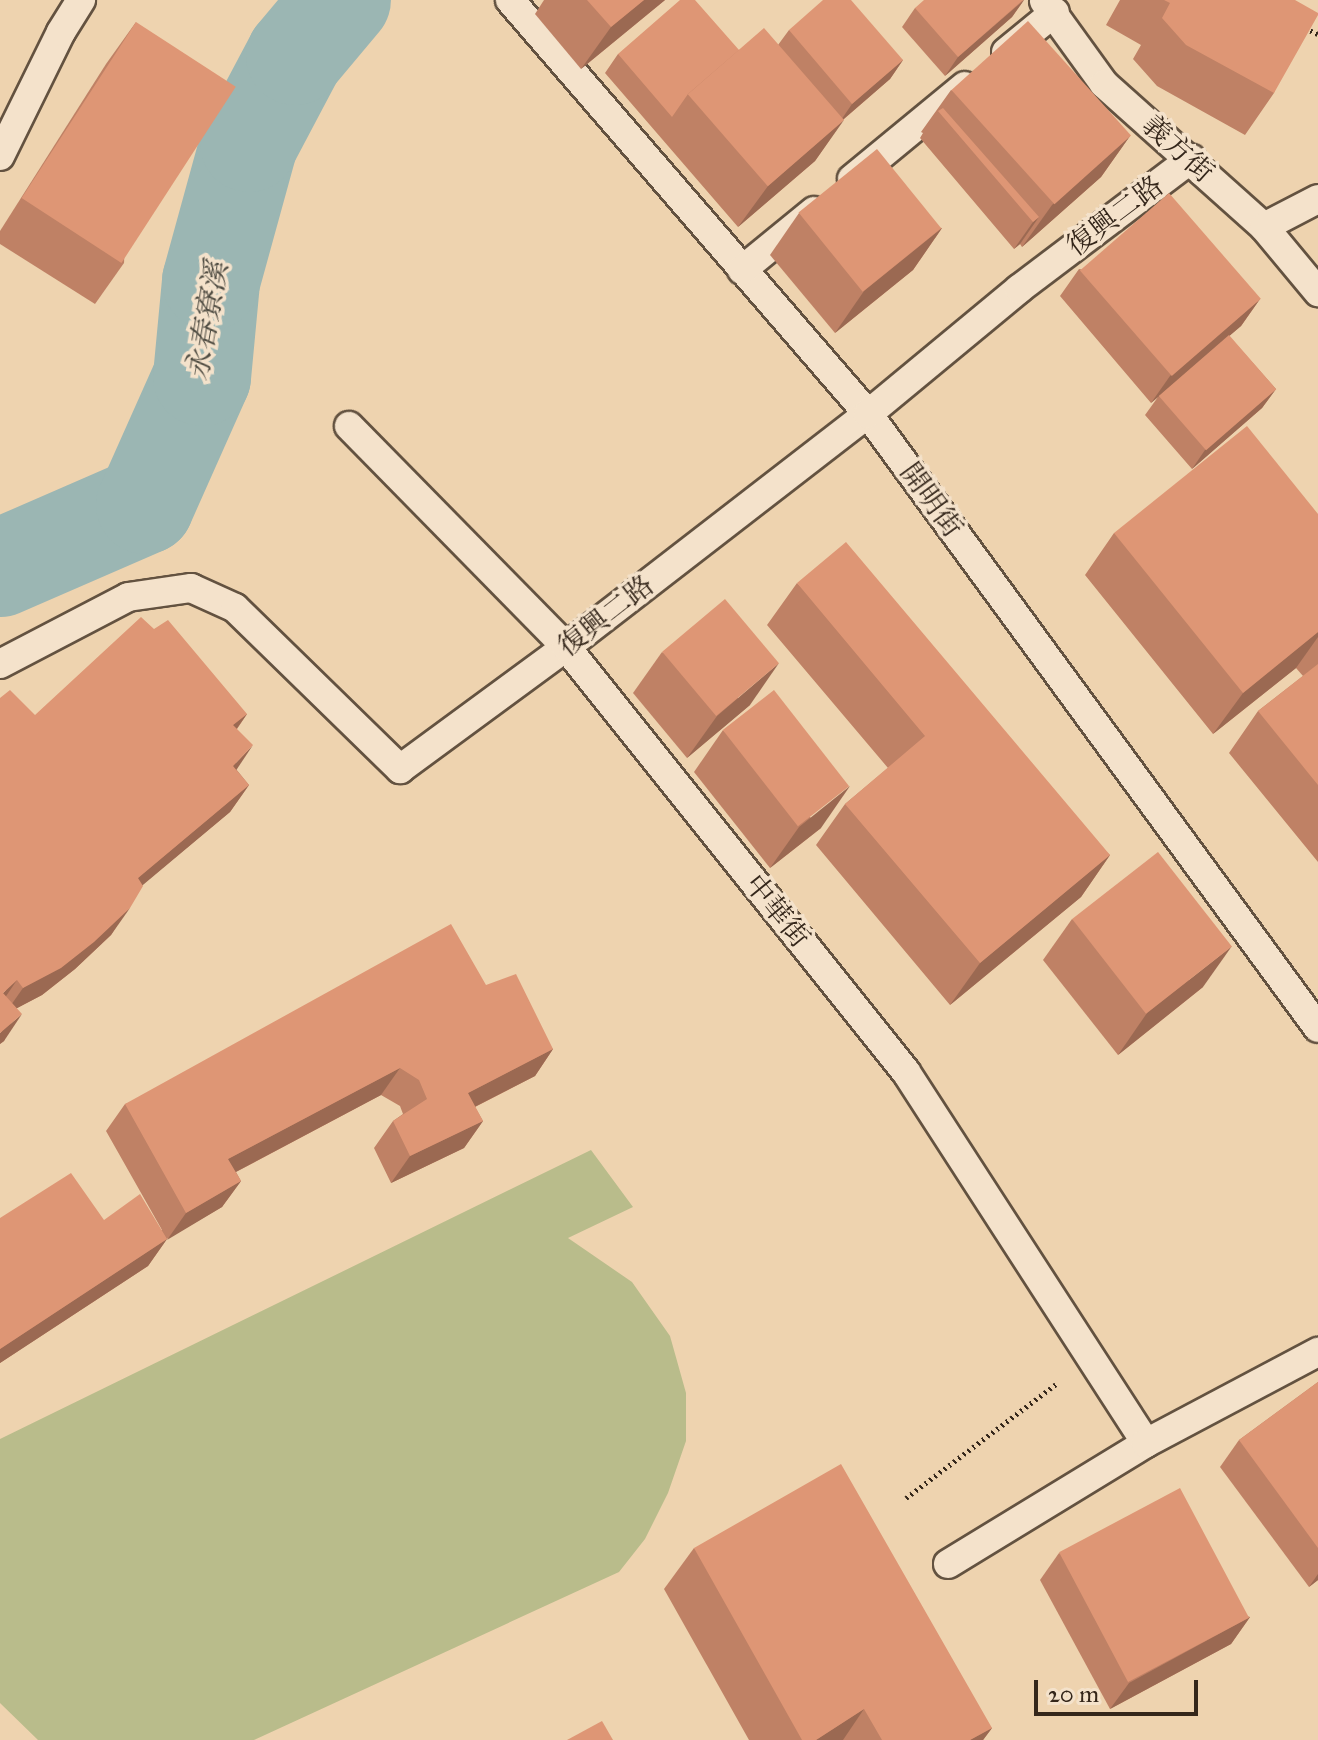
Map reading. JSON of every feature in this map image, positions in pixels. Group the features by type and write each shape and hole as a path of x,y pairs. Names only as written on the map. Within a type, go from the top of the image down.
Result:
{"lane":[{"path":"0,156 61,32 81,0"},
{"name":"開明街","path":"510,0 868,414 1318,1028"},
{"path":"742,270 1050,6"},
{"name":"義方街","path":"1050,6 1104,84 1264,227 1318,292"},
{"name":"復興二路","path":"0,664 128,597 191,588 235,608 400,769 566,647 868,414 1019,289 1191,159"},
{"path":"1264,227 1318,199"},
{"name":"中華街","path":"349,426 566,647 906,1072 1146,1443"},
{"path":"948,1564 1146,1443 1318,1352"}],"path":[{"path":"1304,28 1318,34"},
{"path":"906,1498 1048,1388"}],"green space":[{"path":"591,1150 633,1207 568,1238 632,1282 670,1336 686,1393 686,1441 668,1493 645,1539 619,1572 254,1740 38,1740 0,1703 0,1439"}],"building":[{"path":"587,0 644,0 611,27"},
{"path":"680,0 695,0 739,50 688,94 672,117 618,54"},
{"path":"823,0 851,0 903,60 852,104 789,30"},
{"path":"924,0 1023,0 958,57 915,8"},
{"path":"1164,0 1295,0 1318,15 1274,93 1186,45 1162,18 1170,3"},
{"path":"1028,21 1131,135 1055,204 951,90"},
{"path":"136,22 236,87 121,263 22,198"},
{"path":"764,28 844,120 768,186 688,94"},
{"path":"943,108 1039,217 1033,222 938,111"},
{"path":"877,149 941,228 863,292 799,213"},
{"path":"1169,193 1261,299 1172,376 1080,270"},
{"path":"1229,335 1276,389 1206,450 1159,396"},
{"path":"1247,426 1318,514 1318,632 1243,693 1114,533"},
{"path":"846,542 1110,855 980,963 845,804 925,736 797,583"},
{"path":"725,599 779,663 716,716 662,652"},
{"path":"141,617 154,629 168,620 247,714 233,725 253,745 233,766 249,785 138,878 143,886 130,908 94,942 61,968 23,988 17,980 3,993 22,1014 0,1033 0,698 10,690 35,715"},
{"path":"1318,664 1318,785 1258,711"},
{"path":"774,690 849,786 798,826 723,730"},
{"path":"1158,852 1232,947 1146,1014 1072,919"},
{"path":"451,924 486,985 516,974 553,1049 468,1093 483,1121 410,1156 393,1121 427,1099 419,1080 400,1068 228,1159 241,1181 186,1213 125,1104"},
{"path":"71,1173 104,1220 140,1194 167,1239 0,1349 0,1218"},
{"path":"1318,1382 1318,1548 1239,1440"},
{"path":"841,1464 992,1728 970,1740 882,1740 864,1709 816,1740 802,1740 694,1548"},
{"path":"1180,1488 1249,1618 1128,1682 1059,1552"},
{"path":"602,1721 613,1740 567,1740"}],"waterway":[{"name":"永春寮溪","path":"0,568 145,505 202,377 211,281 249,143 295,56 342,0"}]}
